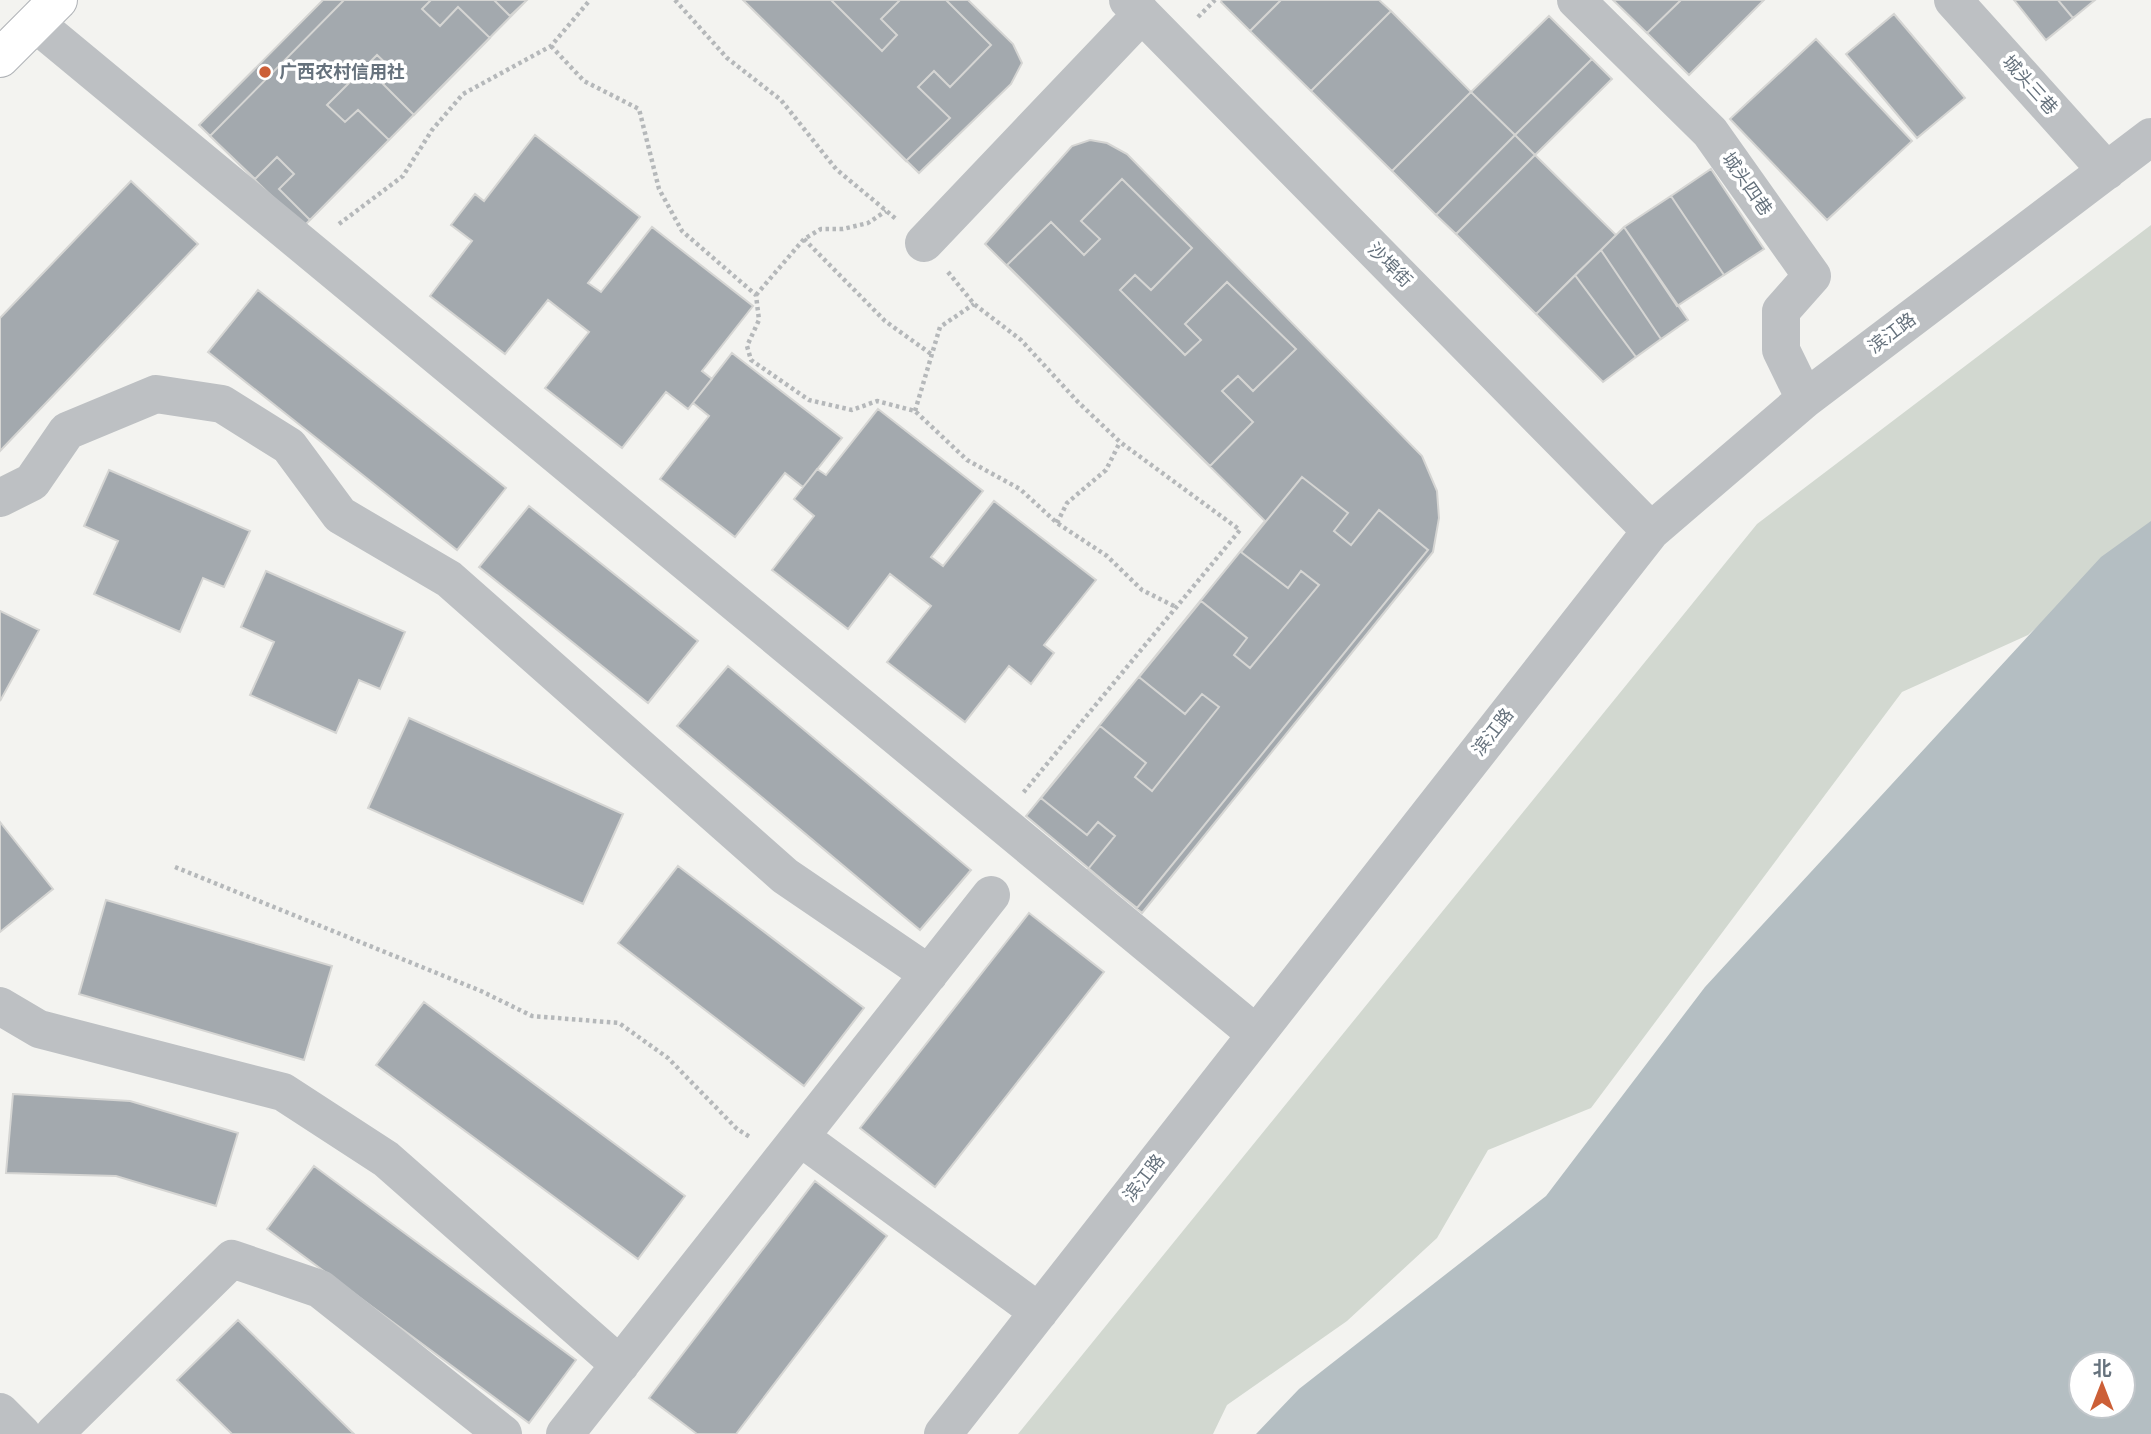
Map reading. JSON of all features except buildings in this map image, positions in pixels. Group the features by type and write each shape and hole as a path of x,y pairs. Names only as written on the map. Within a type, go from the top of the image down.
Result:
{"main road":[{"path":"0,58 47,12"}],"street":[{"name":"城头四巷","path":"1576,0 1710,132 1812,276 1781,311 1781,350 1805,399"},
{"name":"城头三巷","path":"1953,0 2107,171"},
{"path":"924,243 1135,7"},
{"name":"沙埠街","path":"1135,7 1651,531"},
{"path":"47,12 307,248 1256,1034"},
{"name":"滨江路","path":"943,1434 1651,531 1805,399 2151,138"},
{"path":"0,498 32,482 67,431 156,394 222,404 289,446 341,515 449,579 785,876 929,974"},
{"path":"565,1434 991,895"},
{"path":"0,1006 39,1029 283,1092 386,1159 620,1365"},
{"path":"791,1149 1039,1312"},
{"path":"54,1434 232,1259 320,1289 503,1434"},
{"path":"0,1412 22,1434"}],"path":[{"path":"307,248 403,176 432,130 463,94 551,46 590,0"},
{"path":"676,0 727,58 781,100 836,169 924,243 974,304 1021,340 1120,442 1240,530 1000,821"},
{"path":"551,46 584,81 639,109 659,188 682,231 756,295 759,320 747,346 751,360 809,400 852,410 877,401 915,411 967,460 1020,489 1057,523 1107,556 1142,590 1176,607"},
{"path":"756,295 804,239 821,229 843,229 868,223 886,211"},
{"path":"804,239 885,321 931,354"},
{"path":"915,411 940,327 974,304"},
{"path":"1057,523 1068,503 1106,470 1120,442"},
{"path":"175,867 481,991 532,1016 619,1023 668,1058 737,1129 791,1149"}],"shaded area":[{"path":"2151,225 2151,524 2028,635 1902,692 1591,1108 1488,1150 1437,1238 1347,1321 1227,1405 1213,1434 1018,1434 1757,524"},
{"path":"2151,521 2151,1434 1256,1434 1299,1389 1546,1196 1705,987 2101,557"}],"place":[{"name":"广西农村信用社","path":"265,72"}]}
